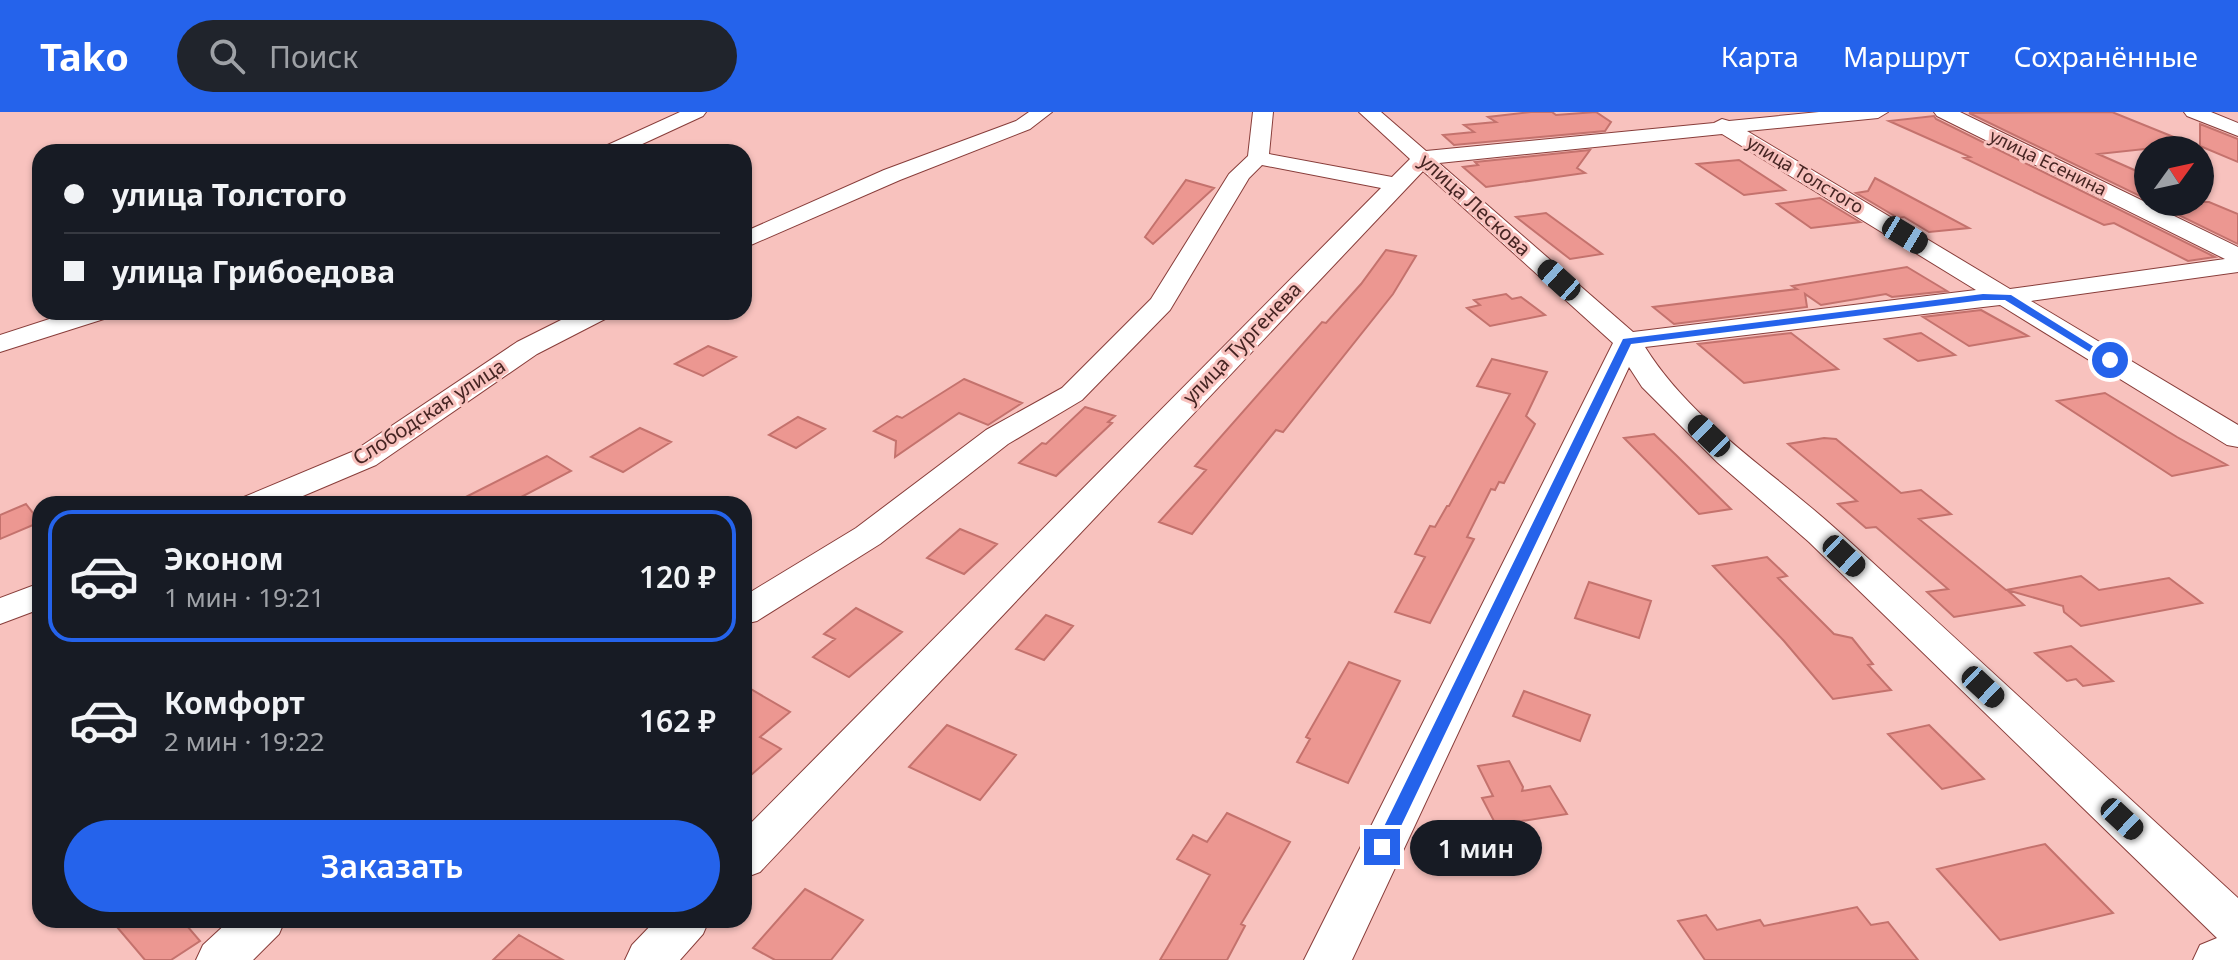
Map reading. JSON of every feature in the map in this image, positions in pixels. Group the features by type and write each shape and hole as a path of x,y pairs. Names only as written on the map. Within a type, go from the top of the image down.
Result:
{"street":[{"path":"626,144 696,112"},
{"path":"752,237 892,175 1023,125 1042,112"},
{"path":"752,607 868,536 997,437 1072,394 1161,304 1240,174 1258,158 1263,112"},
{"name":"улица Лескова","path":"1369,112 1627,341 1652,381 1728,455 1821,534 2238,928"},
{"name":"улица Толстого","path":"1701,112 2238,438"},
{"path":"1423,158 1878,112"},
{"name":"улица Есенина","path":"1944,112 2238,256"},
{"path":"2194,112 2238,130"},
{"path":"1258,158 1394,184"},
{"name":"улица Тургенева","path":"752,851 1394,184 1423,158"},
{"path":"1328,960 1627,341 1968,298 2007,297 2238,265"},
{"path":"0,344 74,320"},
{"name":"Слободская улица","path":"275,496 365,458 527,348 582,320"},
{"path":"0,612 32,598"},
{"path":"220,960 254,928"},
{"path":"649,960 679,928"},
{"path":"2217,960 2238,955"}],"building":[{"path":"1552,112 1556,115 1596,112 1611,122 1605,131 1454,145 1443,135 1474,132 1464,125 1496,122 1488,117"},
{"path":"2112,112 2171,136 2134,136 2134,150 2098,154 2134,170 2134,193 1969,113"},
{"path":"1934,116 2215,257 2188,261 2114,223 2104,225 1964,158 1970,157 1889,121"},
{"path":"2200,124 2238,139 2238,162 2214,152 2214,136 2200,136"},
{"path":"1590,150 1577,168 1585,173 1486,187 1463,167 1478,165 1475,162"},
{"path":"1739,160 1785,190 1744,195 1697,164"},
{"path":"1875,178 1969,228 1929,232 1904,217 1898,218 1856,193 1868,191"},
{"path":"1186,180 1214,188 1153,244 1145,237"},
{"path":"1820,198 1860,222 1811,228 1777,204"},
{"path":"2214,204 2238,214 2238,244 2181,216 2214,216"},
{"path":"1546,213 1602,254 1570,259 1516,217"},
{"path":"1386,250 1416,256 1393,294 1283,432 1276,430 1192,534 1159,522 1206,470 1195,466 1322,322 1326,323 1361,284"},
{"path":"1907,267 1947,291 1892,297 1886,294 1821,305 1805,294 1807,307 1674,324 1653,307 1797,289 1792,286"},
{"path":"1506,294 1512,299 1521,297 1545,315 1490,326 1467,308 1480,305 1474,300"},
{"path":"1981,310 2028,336 1969,346 1923,317"},
{"path":"1791,333 1838,369 1744,383 1698,344"},
{"path":"1921,333 1955,355 1918,361 1885,339"},
{"path":"708,346 736,357 703,376 675,364"},
{"path":"1492,359 1547,372 1526,416 1535,424 1504,483 1499,482 1495,490 1491,489 1467,537 1474,539 1430,623 1395,612 1425,557 1415,554 1430,526 1435,527 1449,506 1510,394 1477,386"},
{"path":"964,379 1022,403 988,425 959,413 895,457 896,441 874,431 897,416 902,418"},
{"path":"2105,393 2227,465 2172,476 2057,401"},
{"path":"1085,407 1115,416 1108,422 1112,423 1056,476 1019,463 1042,443 1046,444"},
{"path":"798,417 825,429 796,448 769,435"},
{"path":"640,428 671,442 623,472 591,457"},
{"path":"1654,434 1731,509 1699,514 1624,438"},
{"path":"1836,439 1901,493 1921,490 1951,514 1919,519 2006,590 2081,576 2099,590 2169,578 2202,603 2081,626 2064,612 2063,606 2007,590 2024,605 1954,617 1927,592 1948,589 1876,527 1866,528 1838,504 1857,501 1788,444"},
{"path":"547,456 571,471 523,496 468,496"},
{"path":"26,504 32,512 32,525 0,539 0,515"},
{"path":"960,529 997,544 964,574 927,558"},
{"path":"1767,557 1787,576 1778,578 1834,634 1852,638 1873,664 1868,665 1891,690 1833,699 1784,641 1713,566"},
{"path":"1589,582 1651,601 1639,638 1575,618"},
{"path":"856,608 902,632 849,677 813,657 835,639 824,634"},
{"path":"1046,615 1073,626 1044,660 1016,649"},
{"path":"2071,646 2113,681 2083,686 2076,679 2067,681 2035,653"},
{"path":"1349,662 1400,681 1348,783 1297,762 1310,739 1306,737"},
{"path":"752,690 790,712 760,737 781,749 752,774"},
{"path":"1524,691 1590,715 1580,741 1513,716"},
{"path":"947,725 1016,755 980,800 909,767"},
{"path":"1929,725 1984,779 1942,789 1888,734"},
{"path":"1509,761 1523,787 1522,791 1550,786 1567,814 1496,825 1482,798 1493,796 1478,766"},
{"path":"1227,813 1290,842 1241,924 1245,926 1227,960 1160,960 1210,875 1177,859 1193,835 1207,842"},
{"path":"2045,844 2113,913 2000,940 1937,869"},
{"path":"805,889 863,920 831,960 775,960 753,948"},
{"path":"1857,907 1871,925 1888,922 1918,960 1705,960 1678,921 1706,915 1717,930 1760,920 1764,926"},
{"path":"118,928 189,928 200,941 171,960 145,960"},
{"path":"519,935 563,960 493,960"}],"route":[{"path":"1382,847 1627,341 1983,297 2007,297 2110,360"}]}
